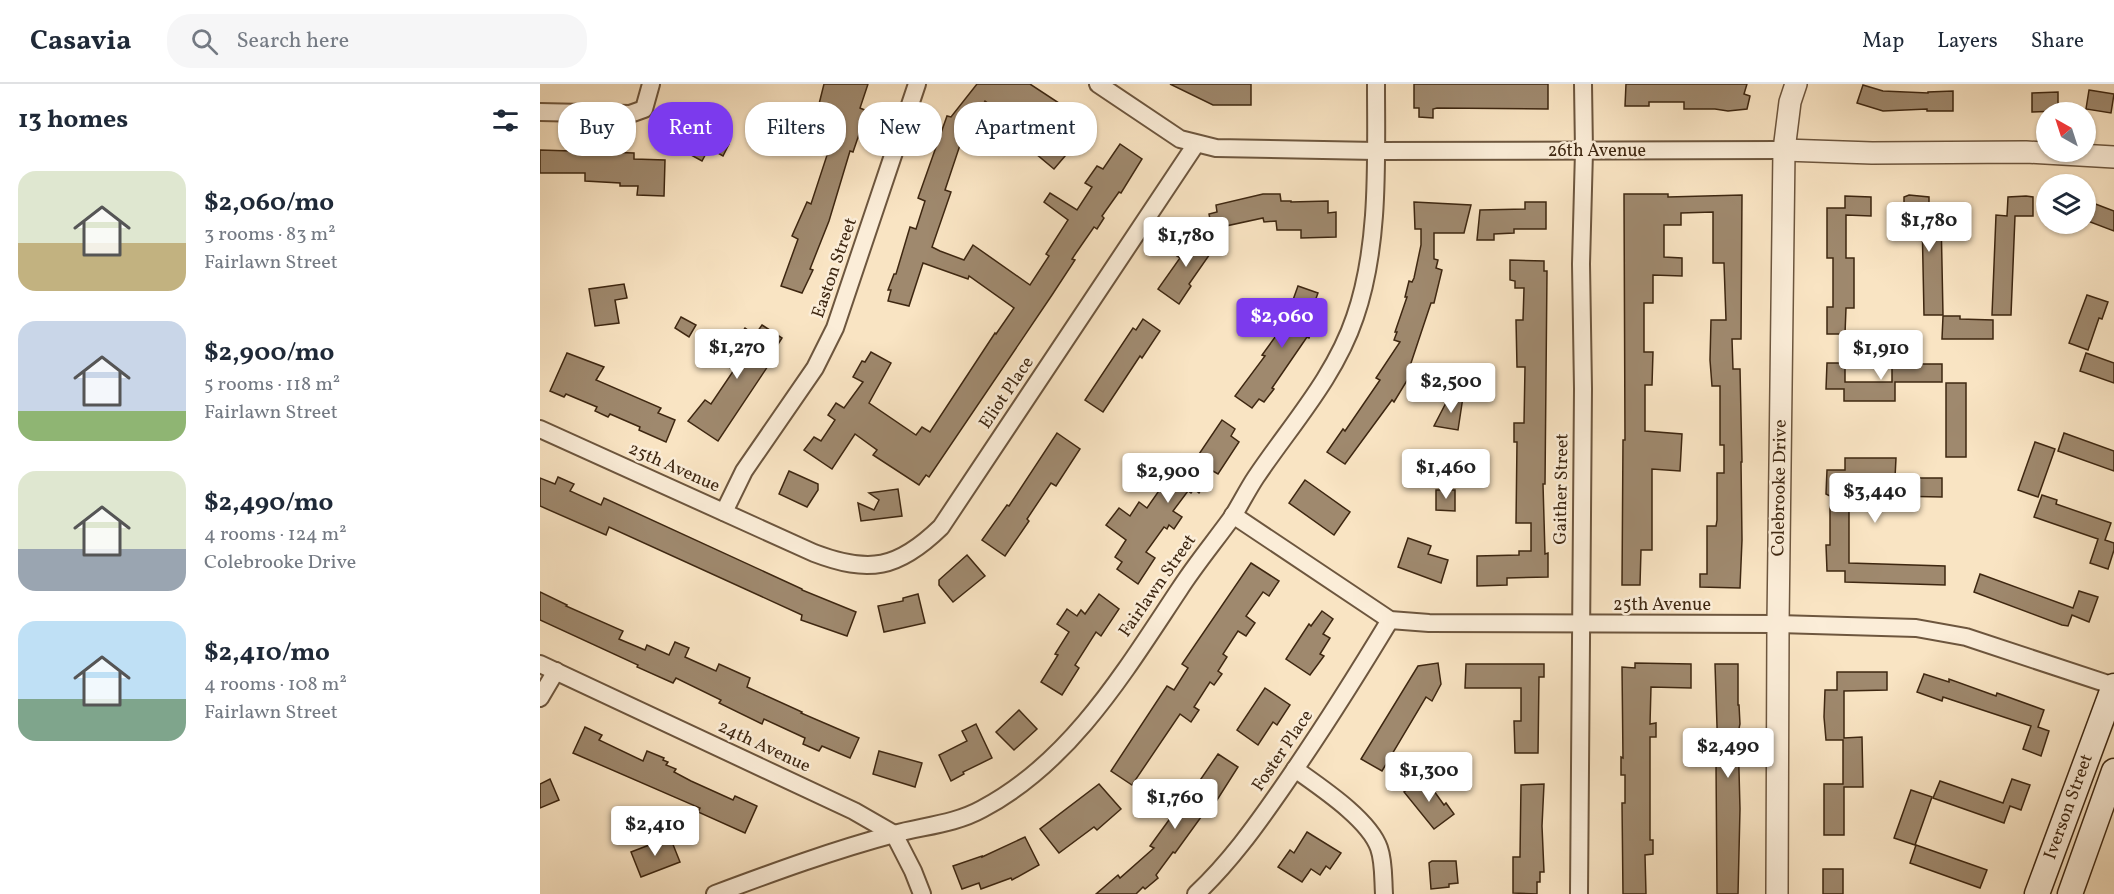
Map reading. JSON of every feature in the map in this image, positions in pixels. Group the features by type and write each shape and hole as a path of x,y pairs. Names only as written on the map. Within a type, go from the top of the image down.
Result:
{"main road":[{"name":"Iverson Street","path":"2037,894 2114,686"},
{"name":"Iverson Street","path":"2070,894 2114,771"}],"street":[{"path":"540,112 630,114 644,109 651,84"},
{"name":"Easton Street","path":"724,512 744,471 815,368 835,328 917,84"},
{"name":"26th Avenue","path":"1098,84 1180,139 1216,148 1376,151 2026,152 2114,158"},
{"name":"Fairlawn Street","path":"715,894 768,874 894,834 946,823 981,810 1043,767 1069,743 1102,701 1233,515 1255,479 1328,374 1347,339 1357,313 1371,246 1376,151 1376,84"},
{"name":"Gaither Street","path":"1579,894 1583,84"},
{"name":"Colebrooke Drive","path":"1777,894 1784,150 1790,102 1796,84"},
{"name":"Eliot Place","path":"792,543 849,565 876,565 899,559 921,546 941,527 1197,144"},
{"name":"25th Avenue","path":"540,429 792,543"},
{"name":"25th Avenue","path":"1233,515 1390,620 1429,623 1778,624 1916,628 1966,637 2114,686"},
{"name":"Foster Place","path":"1196,894 1217,874 1251,833 1295,769 1390,620"},
{"name":"24th Avenue","path":"540,664 854,811 894,834"},
{"path":"540,698 556,671"},
{"path":"1295,769 1321,787 1369,829 1379,848 1383,866 1384,894"},
{"path":"894,834 922,894"}],"building":[{"path":"824,84 868,84 862,102 858,102 858,137 853,152 850,151 829,221 810,269 813,270 802,293 781,286 798,239 792,236 807,202 811,204 827,156 846,156 846,102 820,102"},
{"path":"977,84 1030,84 1057,102 985,101 963,102"},
{"path":"1170,84 1251,84 1251,105 1213,105"},
{"path":"1414,84 1548,84 1548,109 1437,108 1433,109 1433,118 1419,117 1419,108 1414,108"},
{"path":"1626,84 1747,84 1744,94 1750,96 1747,109 1728,111 1684,109 1684,102 1649,102 1649,106 1625,106"},
{"path":"1863,85 1883,91 1928,93 1953,91 1953,111 1927,111 1927,109 1883,111 1857,103"},
{"path":"2089,90 2114,94 2111,113 2096,111 2096,102 2087,102"},
{"path":"2058,92 2058,102 2036,102 2036,112 2032,112 2032,93"},
{"path":"954,113 954,156 956,156 945,190 951,192 932,247 964,260 973,245 1030,285 1049,256 1046,254 1068,220 1044,202 1050,193 1077,210 1092,187 1085,183 1097,166 1103,169 1120,144 1142,159 1121,193 1119,192 1102,216 1104,218 1097,229 1094,227 1076,253 1072,259 1075,260 929,477 926,475 919,485 873,455 877,450 855,434 832,469 804,450 814,437 821,441 835,420 828,415 836,403 844,408 863,382 853,377 862,361 865,362 871,352 891,363 869,403 916,435 922,427 930,432 1014,308 969,276 968,279 923,263 909,306 888,301 891,290 888,290 896,274 910,227 916,229 925,201 918,198 933,156 942,156 942,130 947,116 951,117"},
{"path":"540,150 558,151 558,156 634,156 634,159 665,160 664,196 637,195 638,186 585,181 585,173 540,173"},
{"path":"693,156 705,156 702,161"},
{"path":"1039,156 1065,156 1054,169"},
{"path":"1263,194 1280,194 1281,201 1328,201 1328,213 1336,212 1336,237 1301,238 1301,230 1277,230 1276,221 1264,222 1263,218 1212,229 1209,214 1217,212 1216,205"},
{"path":"1624,194 1668,194 1668,197 1742,195 1741,339 1732,339 1733,369 1740,369 1742,540 1740,588 1700,587 1700,574 1707,574 1707,526 1716,526 1717,520 1717,473 1724,473 1724,445 1720,445 1720,386 1712,386 1710,360 1711,320 1726,320 1724,263 1713,263 1713,212 1681,213 1681,225 1664,225 1664,257 1682,258 1682,276 1653,275 1653,303 1644,303 1644,352 1653,352 1652,385 1645,385 1645,431 1682,434 1680,471 1652,469 1652,550 1641,550 1640,585 1622,585 1623,440 1625,440"},
{"path":"1909,195 1929,197 1929,215 1941,215 1943,315 1924,315 1922,216 1904,216 1904,197"},
{"path":"1845,196 1871,197 1871,216 1846,215 1846,258 1854,258 1854,308 1846,308 1845,334 1827,334 1827,307 1833,307 1833,258 1827,258 1827,208 1845,208"},
{"path":"2008,197 2033,197 2033,216 2015,216 2011,315 1992,315 1996,215 2007,216"},
{"path":"1414,202 1471,205 1464,233 1434,233 1434,259 1438,260 1436,268 1442,270 1434,303 1431,303 1410,366 1414,369 1394,402 1392,400 1345,464 1327,452 1343,429 1345,431 1380,380 1376,378 1400,342 1394,340 1397,332 1395,332 1407,297 1405,297 1409,281 1412,282 1414,278 1421,245 1421,229 1415,229"},
{"path":"1525,202 1546,202 1546,229 1514,229 1514,233 1494,234 1494,240 1477,240 1480,210 1525,209"},
{"path":"2096,204 2114,211 2114,231 2096,224"},
{"path":"1194,233 1212,246 1212,251 1189,284 1191,286 1179,304 1158,289 1180,258 1177,256"},
{"path":"1510,260 1544,261 1544,271 1547,271 1545,484 1543,484 1548,577 1507,578 1507,585 1477,586 1477,556 1519,555 1519,551 1531,551 1531,523 1516,523 1517,442 1514,442 1514,423 1524,423 1525,367 1517,367 1516,320 1523,320 1524,288 1515,288 1515,281 1510,280"},
{"path":"624,284 627,298 615,300 619,323 595,326 589,289"},
{"path":"1298,286 1318,293 1312,309 1317,310 1314,317 1317,318 1309,338 1307,337 1272,388 1274,389 1264,402 1259,399 1252,408 1235,396 1265,356 1262,355 1284,325"},
{"path":"2087,295 2108,302 2102,319 2099,318 2088,350 2069,343"},
{"path":"1943,316 1993,320 1993,339 1942,339"},
{"path":"681,317 696,325 689,337 675,328"},
{"path":"1143,319 1160,331 1142,358 1140,356 1103,412 1085,400 1133,328 1136,330"},
{"path":"762,325 782,338 773,352 776,354 718,441 688,421 705,400 711,404 734,370 716,359 725,346 730,350 745,328 755,335"},
{"path":"567,353 604,367 596,380 661,408 658,413 675,420 666,442 639,430 640,427 610,414 608,417 595,411 597,407 566,394 564,397 550,391"},
{"path":"2086,353 2114,363 2114,383 2080,371"},
{"path":"1827,363 1845,363 1845,382 1892,382 1892,364 1942,364 1942,382 1895,382 1895,401 1844,401 1844,389 1826,389"},
{"path":"1946,383 1966,383 1966,457 1946,457"},
{"path":"1450,395 1463,397 1458,430 1434,426"},
{"path":"1222,420 1235,429 1231,436 1239,442 1218,474 1213,471 1199,493 1194,489 1191,493 1188,491 1173,511 1182,517 1174,529 1169,525 1167,529 1164,527 1146,552 1155,558 1138,584 1117,569 1122,562 1115,557 1126,540 1106,525 1119,508 1130,516 1139,502 1147,508 1179,462 1189,469"},
{"path":"1057,433 1080,449 1056,486 1051,483 1005,556 982,540 1007,505 1009,506"},
{"path":"2064,433 2114,451 2114,471 2058,451"},
{"path":"2035,442 2055,449 2038,497 2018,490"},
{"path":"1845,458 1896,458 1895,478 1942,478 1942,497 1892,496 1892,478 1849,478 1849,563 1945,566 1945,585 1845,582 1845,571 1827,571 1826,545 1830,545 1830,496 1826,494 1827,470 1845,470"},
{"path":"789,471 818,484 818,490 807,507 779,494"},
{"path":"558,477 574,484 570,491 601,505 604,498 802,590 856,612 847,636 801,620 802,615 609,527 606,535 540,506 540,478 555,484"},
{"path":"1305,480 1350,512 1334,535 1289,503"},
{"path":"898,489 902,516 861,521 858,503 874,510 879,500 869,493"},
{"path":"1436,490 1455,490 1455,511 1436,510"},
{"path":"2042,495 2057,500 2056,504 2111,523 2105,540 2114,543 2108,569 2090,563 2098,539 2034,517"},
{"path":"1408,538 1431,546 1428,554 1448,560 1441,583 1398,567"},
{"path":"967,555 985,576 953,602 939,585 939,580"},
{"path":"1251,563 1279,581 1269,596 1263,592 1246,616 1255,623 1246,636 1238,631 1223,654 1227,657 1218,671 1222,674 1214,685 1210,682 1194,707 1199,710 1191,722 1180,714 1132,785 1111,771 1167,686 1174,690 1188,668 1182,664"},
{"path":"1980,574 2073,608 2079,591 2098,597 2089,622 2072,615 2068,626 2062,625 1974,592"},
{"path":"540,592 623,631 619,639 645,650 647,645 669,655 675,642 689,648 685,657 716,671 719,664 750,678 747,687 859,738 850,758 822,746 819,751 803,744 805,738 764,719 762,724 719,703 721,700 676,678 673,683 540,620"},
{"path":"918,594 925,623 884,632 878,606 903,601 903,598"},
{"path":"1099,594 1119,609 1101,636 1096,632 1075,665 1079,668 1062,695 1041,682 1069,632 1057,624 1067,609 1077,616 1081,610 1085,614"},
{"path":"1322,611 1333,619 1323,634 1330,638 1320,654 1324,656 1310,675 1286,659 1309,624 1311,626"},
{"path":"1438,663 1441,684 1432,701 1426,697 1382,771 1361,759 1418,666"},
{"path":"1635,663 1691,664 1691,688 1651,687 1650,724 1656,723 1656,737 1650,737 1650,840 1653,840 1653,854 1645,855 1646,894 1623,894 1622,803 1625,803 1625,775 1621,775 1621,757 1623,758 1622,667 1635,668"},
{"path":"1466,664 1544,664 1544,677 1539,677 1538,753 1515,753 1514,721 1521,721 1521,688 1465,688"},
{"path":"1715,664 1738,664 1740,809 1738,894 1717,894 1716,763 1718,757"},
{"path":"1837,672 1887,672 1887,690 1844,691 1844,738 1862,737 1863,787 1844,787 1844,835 1824,835 1824,784 1843,784 1843,740 1826,740 1824,717 1825,690 1837,690"},
{"path":"1924,674 1949,682 1949,679 1996,696 1997,693 2044,710 2038,727 2049,731 2041,756 2023,749 2031,726 1943,697 1942,701 1917,692"},
{"path":"1265,688 1290,705 1277,725 1273,722 1258,745 1237,730"},
{"path":"1019,710 1037,729 1014,750 996,732"},
{"path":"976,724 992,758 963,772 964,774 951,781 939,755 967,741 962,731"},
{"path":"585,727 602,735 599,740 643,761 647,751 664,758 663,760 668,762 666,765 676,769 674,772 691,781 733,800 735,796 757,806 745,833 698,812 700,808 573,753"},
{"path":"879,751 922,763 915,787 873,774"},
{"path":"1218,754 1238,767 1212,808 1209,806 1156,875 1158,878 1136,894 1096,894 1118,875 1120,878 1154,848 1150,846 1177,809 1179,811"},
{"path":"1424,777 1444,805 1446,803 1454,814 1434,829 1404,792"},
{"path":"550,779 559,800 540,808 540,784"},
{"path":"2012,779 2030,785 2021,810 2010,806 2004,823 1933,798 1940,781 2003,803"},
{"path":"1099,784 1121,809 1097,830 1094,827 1059,853 1040,829"},
{"path":"1544,784 1542,826 1544,872 1540,872 1537,894 1513,893 1513,857 1520,857 1521,785"},
{"path":"1911,790 1932,797 1915,845 1894,838"},
{"path":"1307,832 1341,853 1330,869 1326,866 1320,875 1311,869 1302,882 1278,867 1290,850 1294,853"},
{"path":"670,837 680,862 641,877 631,852"},
{"path":"1025,837 1039,865 1012,880 1011,878 981,889 979,883 962,889 953,866 982,857"},
{"path":"1916,845 1987,870 1980,888 1910,863"},
{"path":"1456,861 1458,883 1449,884 1449,887 1431,889 1429,863"},
{"path":"1823,869 1843,869 1843,894 1823,894"}]}
